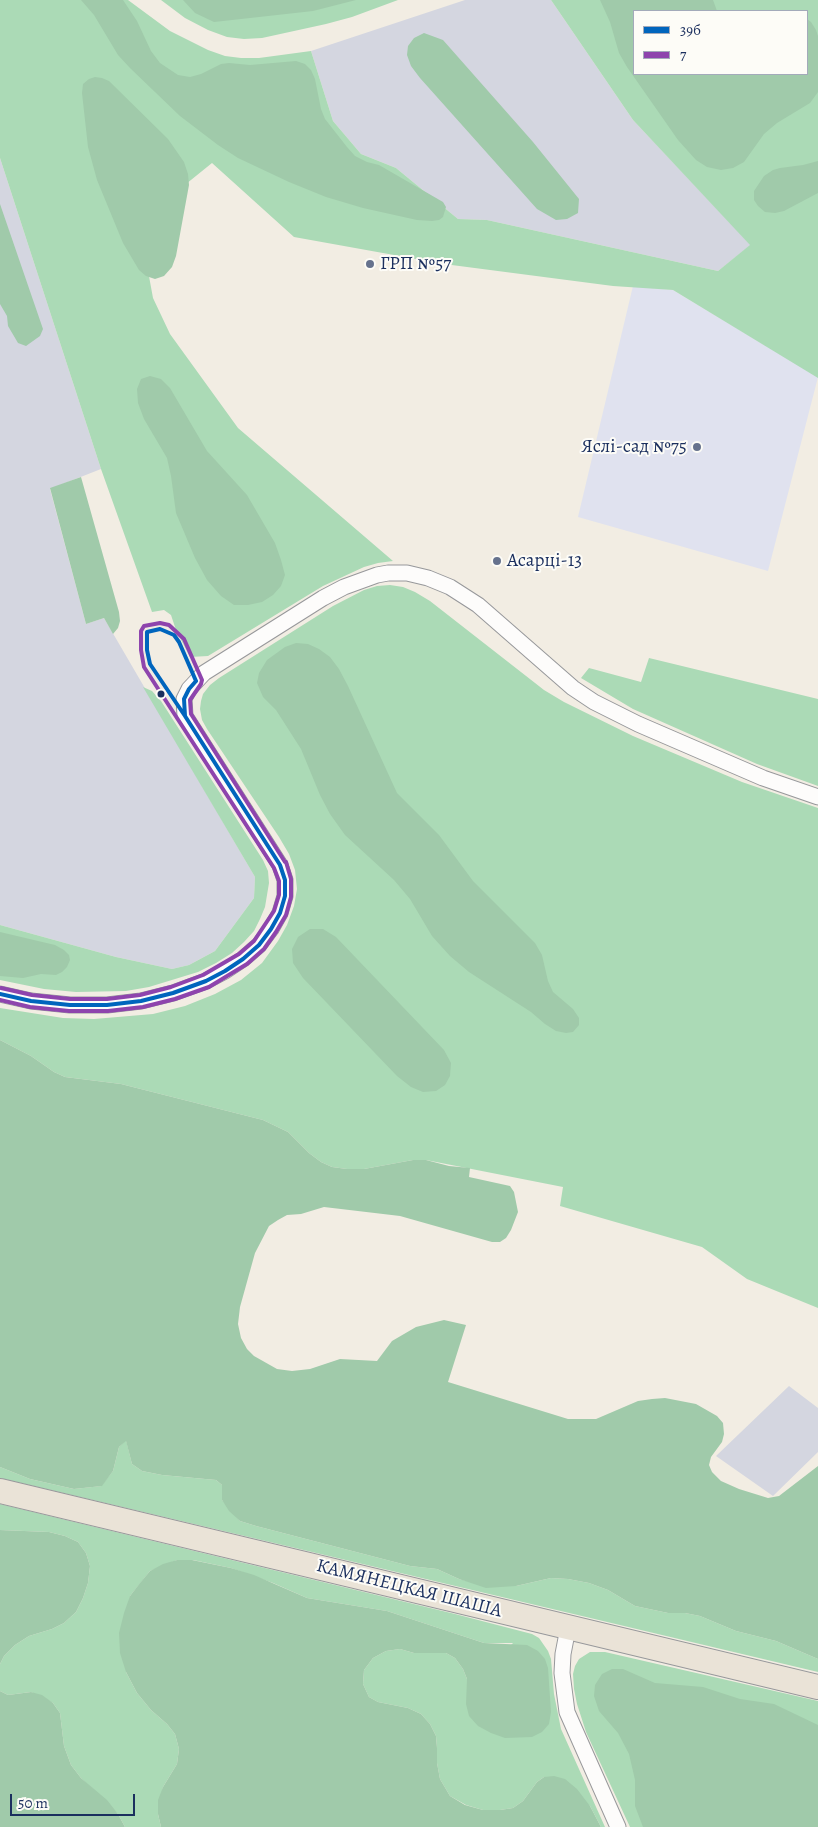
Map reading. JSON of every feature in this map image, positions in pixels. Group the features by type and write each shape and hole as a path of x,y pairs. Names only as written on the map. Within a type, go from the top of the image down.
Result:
{"main road":[{"name":"КАМЯНЕЦКАЯ ШАША","path":"0,1491 818,1687"}],"street":[{"path":"0,994 31,1001 70,1005 107,1005 141,1001 206,981 231,967 259,945 280,913 285,896 285,880 280,865 185,716 184,699 189,689 204,673 323,598 344,587 377,575 388,573 407,574 428,578 450,587 478,604 548,666 594,702 638,724 762,778 818,797"},
{"path":"568,1628 563,1654 562,1673 567,1712 618,1827"}],"shaded area":[{"path":"465,0 551,0 633,120 751,245 718,271 487,220 458,219 396,168 361,154 333,121 311,51"},
{"path":"0,158 101,469 50,489 86,624 104,618 255,877 254,898 215,951 189,965 172,969 116,957 0,925"},
{"name":"Яслі-сад №75","path":"633,286 673,290 818,377 768,571 578,517"},
{"path":"789,1386 818,1408 818,1452 773,1496 716,1456"}],"green space":[{"path":"0,0 128,0 170,31 208,50 225,56 259,58 311,51 333,121 361,154 396,168 458,219 487,220 718,271 750,245 633,120 551,0 818,0 818,378 673,290 613,286 444,264 294,237 212,163 139,222 153,298 170,334 238,428 393,561 364,567 323,586 208,656 190,657 176,630 171,615 164,610 152,612 101,469 0,158"},
{"path":"81,0 123,0 137,21 151,51 160,63 178,75 190,77 221,64 229,63 250,65 296,61 305,64 311,70 315,79 325,119 355,156 379,165 443,202 446,207 443,217 432,221 417,220 363,208 326,197 238,158 180,116 130,68 118,55 94,15"},
{"path":"161,0 398,0 352,17 326,24 262,38 244,39 227,37 208,30 185,18"},
{"path":"183,0 356,0 313,11 214,22 195,13"},
{"path":"600,0 713,0 717,10 633,10 633,75 808,75 808,20 818,36 818,92 810,103 777,123 764,134 744,162 733,168 721,170 707,167 696,160 678,140 627,67 619,53 610,22"},
{"path":"424,33 443,40 533,142 579,199 578,213 567,219 556,220 537,209 420,78 411,66 407,55 408,46 414,38"},
{"path":"95,77 109,81 168,139 184,162 188,174 189,185 176,256 172,267 164,276 155,279 146,276 139,270 123,243 97,180 88,147 82,93 83,84"},
{"path":"818,161 818,193 784,211 775,213 765,212 758,206 754,200 754,191 764,176 780,168"},
{"path":"0,204 43,329 40,336 26,346 18,343 8,326 7,316 0,304"},
{"path":"150,376 161,379 170,388 207,451 247,495 275,543 285,575 281,586 273,595 262,602 234,605 221,596 207,580 195,558 176,513 167,458 144,419 138,403 137,389 141,379"},
{"path":"81,477 119,612 120,621 118,628 113,634 104,618 86,624 50,488"},
{"path":"390,585 403,587 430,601 544,690 564,702 633,736 742,782 818,808 818,1308 747,1279 702,1247 560,1206 563,1187 426,1160 413,1160 364,1169 332,1167 309,1153 288,1132 263,1120 121,1084 65,1077 0,1040 0,1008 63,1018 94,1019 153,1014 185,1006 215,994 241,980 262,963 287,925 294,906 297,889 295,870 289,854 279,837 202,720 200,709 203,694 219,678 333,606 364,590"},
{"path":"296,643 308,644 330,657 348,686 397,793 439,835 473,881 535,943 542,955 548,981 553,992 573,1009 579,1018 579,1025 573,1032 556,1031 531,1012 469,972 450,956 432,936 410,899 394,880 345,835 330,814 301,749 276,710 263,697 257,683 259,673 267,660 285,647"},
{"path":"649,658 818,699 818,786 757,764 633,709 581,678 589,668 641,682"},
{"path":"143,687 152,691 161,701 263,860 268,871 269,883 265,907 260,919 254,931 244,942 232,953 216,963 198,972 149,987 126,991 76,992 44,989 0,980 0,925 116,957 172,969 189,965 215,951 254,898 255,877"},
{"path":"310,929 323,929 336,937 444,1050 451,1063 450,1076 445,1085 436,1091 423,1092 411,1087 397,1076 303,978 293,963 292,949 298,937"},
{"path":"0,932 55,945 69,955 70,960 67,967 56,975 41,974 23,978 0,976"},
{"path":"0,1040 65,1077 121,1084 263,1120 288,1132 309,1153 332,1167 364,1169 413,1160 426,1160 449,1166 470,1168 469,1177 510,1186 514,1192 518,1212 511,1230 506,1238 500,1242 492,1242 400,1216 324,1207 301,1214 287,1215 278,1220 269,1226 255,1253 240,1307 238,1324 241,1338 247,1349 254,1356 277,1369 292,1371 310,1369 340,1359 377,1361 392,1341 416,1327 444,1320 466,1325 448,1382 568,1419 596,1419 638,1401 652,1399 665,1398 696,1404 717,1416 723,1423 724,1434 722,1442 711,1457 709,1465 712,1472 721,1481 768,1498 779,1496 818,1466 818,1659 776,1641 736,1631 700,1616 685,1613 668,1613 635,1606 608,1590 589,1583 551,1578 516,1586 486,1588 437,1569 410,1566 240,1521 229,1511 222,1500 222,1485 216,1480 162,1475 142,1471 132,1464 126,1441 119,1447 113,1471 102,1486 74,1489 30,1479 0,1467"},
{"path":"126,1440 132,1464 142,1471 162,1475 216,1480 222,1485 222,1500 240,1521 410,1566 437,1569 471,1582 516,1586 551,1578 589,1583 608,1590 635,1606 668,1613 685,1613 700,1616 736,1631 776,1641 818,1659 818,1672 0,1478 0,1467 30,1479 74,1489 101,1486 113,1471 119,1447"},
{"path":"0,1504 532,1634 539,1638 548,1651 551,1659 554,1694 561,1729 605,1827 601,1827 590,1806 544,1777 537,1782 523,1801 513,1808 483,1810 466,1805 450,1796 440,1779 437,1763 436,1736 430,1724 421,1714 408,1708 378,1702 369,1697 363,1684 364,1670 373,1658 386,1651 400,1649 414,1653 446,1653 455,1658 467,1679 467,1691 513,1643 484,1643 387,1611 307,1598 231,1568 193,1560 177,1560 150,1571 130,1596 126,1672 137,1693 175,1734 179,1749 177,1764 163,1787 158,1814 161,1827 125,1827 118,1814 81,1778 71,1765 64,1746 60,1713 53,1703 31,1692 8,1695 0,1691 0,1664 4,1656 15,1645 29,1636 64,1623 76,1612 88,1583 90,1566 86,1553 78,1542 65,1536 49,1532 0,1530"},
{"path":"0,1530 49,1532 65,1536 78,1542 86,1553 90,1566 88,1583 76,1612 64,1623 29,1636 15,1645 4,1656 0,1664"},
{"path":"177,1560 192,1560 231,1568 254,1575 307,1598 387,1611 484,1643 527,1645 538,1651 545,1659 548,1668 551,1712 549,1724 542,1732 532,1737 505,1738 478,1726 469,1716 466,1704 467,1679 463,1669 455,1658 446,1653 414,1653 400,1649 386,1651 373,1658 364,1670 363,1684 369,1697 378,1702 408,1708 421,1714 430,1724 436,1736 437,1763 440,1779 450,1796 465,1805 483,1810 513,1808 523,1801 537,1782 544,1777 554,1776 565,1779 577,1789 590,1806 601,1827 161,1827 158,1814 158,1800 163,1787 177,1764 179,1749 175,1734 137,1693 126,1672 120,1653 119,1633 130,1596 140,1583 150,1571 163,1564"},
{"path":"590,1652 605,1652 818,1701 818,1827 630,1827 586,1732 577,1704 573,1674 575,1666 579,1659"},
{"path":"612,1669 623,1669 655,1683 703,1687 740,1699 774,1704 818,1725 818,1827 643,1827 635,1806 635,1780 629,1754 618,1733 599,1711 594,1696 595,1685 602,1674"},
{"path":"0,1691 8,1695 31,1692 42,1695 53,1703 60,1713 64,1746 71,1765 81,1778 107,1800 125,1827 0,1827"}],"transit line":[{"name":"7","path":"1,988 32,995 70,999 107,999 140,995 171,987 203,975 239,954 254,941 274,911 279,895 279,881 274,868 144,667 141,650 141,631 144,626 160,623 169,625 184,639 202,680 190,700 191,714 285,862"},
{"name":"39б","path":"185,716 150,664 147,650 147,632 160,629 174,635 196,681"},
{"name":"39б","path":"0,994 31,1001 70,1005 107,1005 141,1001 173,993 206,981 225,971 259,945 271,929 280,913 285,896 285,880 280,865 185,716 184,699 196,681"},
{"name":"7","path":"0,1000 30,1007 69,1011 108,1011 143,1007 175,999 209,987 247,964 264,949 276,932 286,915 291,897 291,879 286,862"}],"place":[{"name":"ГРП №57","path":"370,264"},
{"name":"Яслі-сад №75","path":"697,447"},
{"name":"Асарці-13","path":"497,561"}]}
